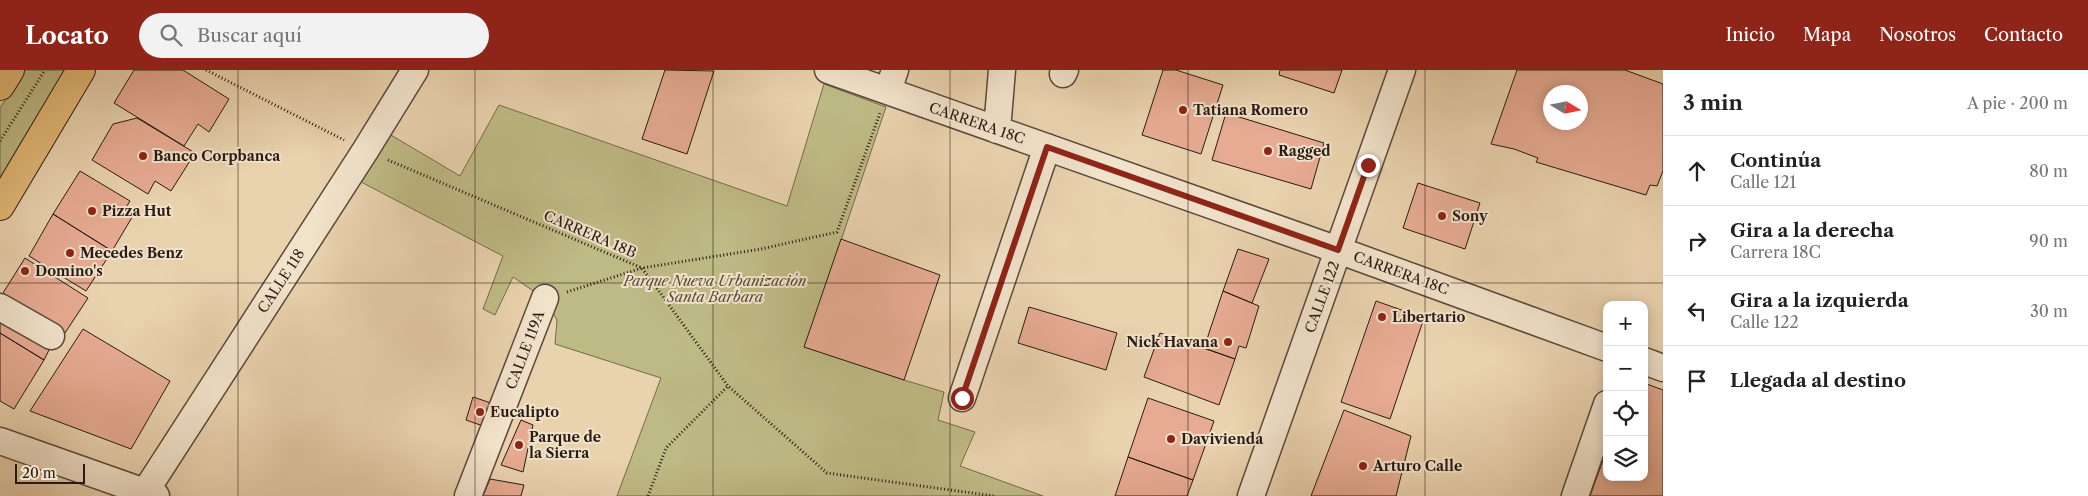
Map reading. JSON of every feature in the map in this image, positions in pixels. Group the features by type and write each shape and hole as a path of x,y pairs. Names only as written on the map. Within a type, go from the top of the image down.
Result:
{"main road":[{"path":"0,86 10,70"},
{"path":"0,206 81,70"}],"street":[{"name":"CALLE 118","path":"151,494 415,70"},
{"path":"997,130 1002,70"},
{"name":"CALLE 122","path":"1251,496 1402,70"},
{"name":"CARRERA 18C","path":"832,71 891,81 997,130 1338,250 1603,347"},
{"path":"962,398 1047,147"},
{"name":"CALLE 119A","path":"468,496 545,298"},
{"path":"0,307 50,336"},
{"path":"1648,362 1663,368"},
{"path":"1575,496 1603,416"},
{"path":"0,441 151,494"}],"path":[{"path":"0,141 45,70"},
{"name":"CARRERA 18B","path":"206,70 365,151 642,268 728,386 828,473 994,496"},
{"name":"CALLE 119A","path":"545,298 642,268 761,249 837,232 891,81"},
{"path":"648,496 666,448 728,386"}],"green space":[{"path":"24,70 66,70 0,181 0,108"},
{"name":"Parque Nueva Urbanización Santa Barbara","path":"824,84 886,107 805,347 944,392 938,420 975,432 960,466 1043,496 617,496 661,378 555,344 557,320 545,299 513,277 495,315 483,309 503,256 361,182 391,135 460,176 499,105 787,206"}],"building":[{"path":"134,70 183,70 229,99 209,132 198,124 184,146 114,103"},
{"path":"665,70 714,71 687,154 642,139"},
{"name":"Tatiana Romero","path":"1163,70 1176,70 1223,85 1201,154 1142,135"},
{"path":"1280,70 1342,70 1334,93 1279,75"},
{"path":"1517,70 1625,70 1663,84 1663,171 1657,186 1650,185 1646,195 1536,162 1538,158 1514,149 1491,144"},
{"name":"Ragged","path":"1226,113 1324,143 1311,189 1212,160"},
{"name":"Banco Corpbanca","path":"137,118 195,153 171,191 155,181 148,194 92,160 113,124"},
{"name":"Pizza Hut","path":"80,171 130,201 125,209 134,214 112,251 53,214"},
{"name":"Sony","path":"1418,183 1480,203 1465,249 1403,228"},
{"name":"Mecedes Benz","path":"53,214 112,251 86,291 29,256"},
{"path":"841,239 940,275 904,380 804,347"},
{"path":"1238,249 1269,259 1252,303 1223,291"},
{"path":"25,258 88,298 65,333 3,293"},
{"path":"1223,291 1259,306 1246,348 1239,346 1235,359 1204,348"},
{"path":"1376,301 1424,318 1390,419 1341,402"},
{"path":"1029,307 1117,333 1106,370 1018,343"},
{"path":"0,320 49,350 44,360 0,333"},
{"path":"83,329 170,381 131,449 30,411"},
{"path":"0,333 44,360 14,409 0,401"},
{"path":"1160,333 1235,359 1219,405 1144,377"},
{"path":"1648,384 1663,390 1663,496 1590,496 1603,460 1603,481 1648,481"},
{"name":"Eucalipto","path":"473,397 494,404 486,427 466,420"},
{"name":"Davivienda","path":"1148,398 1214,421 1193,480 1128,457"},
{"name":"Arturo Calle","path":"1344,410 1411,436 1396,496 1311,496"},
{"name":"Parque de la Sierra","path":"521,420 533,425 523,472 501,465"},
{"path":"1128,457 1193,480 1187,496 1115,496"},
{"path":"490,479 524,485 521,496 483,496"}],"place":[{"name":"Tatiana Romero","path":"1183,110"},
{"name":"Ragged","path":"1268,151"},
{"name":"Banco Corpbanca","path":"143,156"},
{"name":"Pizza Hut","path":"92,211"},
{"name":"Sony","path":"1442,216"},
{"name":"Mecedes Benz","path":"70,253"},
{"name":"Domino's","path":"25,271"},
{"name":"Libertario","path":"1382,317"},
{"name":"Nick Havana","path":"1228,342"},
{"name":"Eucalipto","path":"480,412"},
{"name":"Davivienda","path":"1171,439"},
{"name":"Parque de la Sierra","path":"519,445"},
{"name":"Arturo Calle","path":"1363,466"}],"route":[{"path":"962,398 1047,147 1338,250 1368,165"}]}
